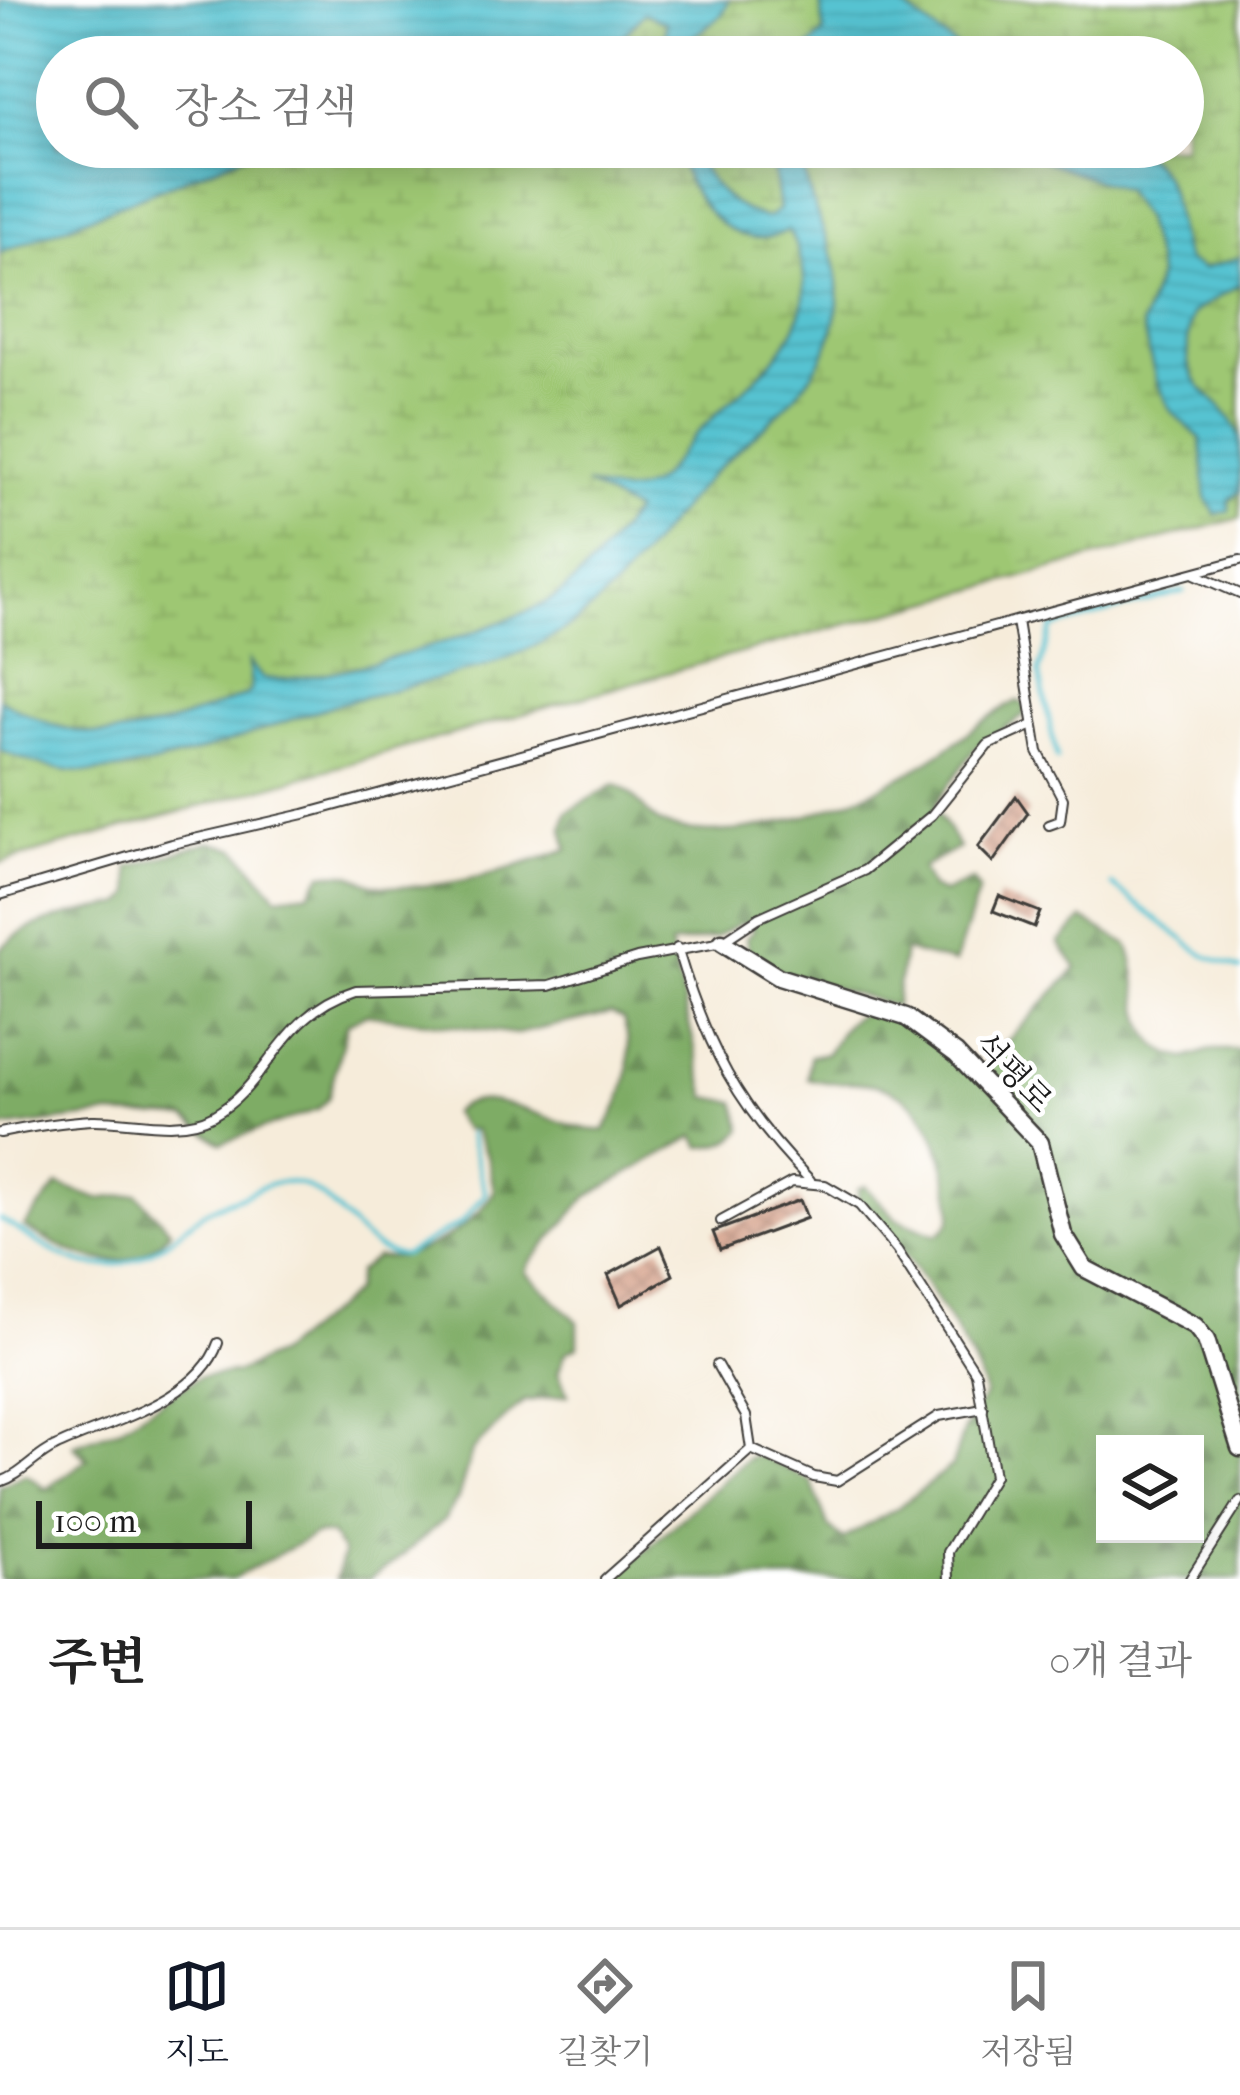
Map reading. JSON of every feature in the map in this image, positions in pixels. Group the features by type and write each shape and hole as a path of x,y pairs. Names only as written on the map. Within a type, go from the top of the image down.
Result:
{"street":[{"name":"석평로","path":"722,942 778,977 906,1017 997,1091 1040,1143 1063,1234 1084,1268 1116,1288 1161,1306 1206,1340 1240,1448"}],"lane":[{"path":"0,895 172,844 304,814 1240,560"},
{"path":"1194,573 1240,594"},
{"path":"1017,621 1041,762 1063,799 1060,820 1049,825"},
{"path":"0,1133 91,1120 199,1122 228,1106 297,1022 334,997 356,990 550,985 677,948 722,942 758,918 865,870 932,814 988,746 1033,725"},
{"path":"677,948 700,1022 733,1085 764,1135 811,1181"},
{"path":"721,1221 776,1187 811,1181 840,1190 897,1250 976,1373 994,1476 948,1552 949,1579"},
{"path":"0,1482 54,1447 104,1431 155,1402 200,1372 218,1343"},
{"path":"718,1365 746,1416 751,1449"},
{"path":"751,1449 814,1477 838,1481 939,1416 983,1408"},
{"path":"605,1579 751,1449"},
{"path":"1190,1579 1240,1501"}],"green space":[{"path":"718,0 1240,0 1240,518 674,671 0,863 0,253 212,168 1204,168 1204,36 623,36 643,13 658,15"},
{"path":"1018,701 1026,705 1024,716 976,747 934,806 959,848 922,868 931,888 943,893 972,880 979,890 955,963 904,951 895,1006 778,971 748,950 746,938 754,929 742,922 714,938 670,945 707,1097 736,1102 743,1129 730,1141 714,1146 701,1147 695,1136 587,1197 529,1264 526,1272 578,1322 578,1346 566,1352 558,1372 568,1395 524,1401 472,1451 458,1498 444,1520 369,1579 336,1579 343,1554 331,1535 316,1534 232,1579 0,1579 0,1486 26,1474 46,1489 87,1460 73,1445 117,1429 199,1377 235,1373 277,1354 343,1302 354,1291 358,1272 376,1257 426,1248 474,1217 494,1191 488,1158 474,1130 464,1130 452,1113 466,1103 503,1103 567,1124 604,1130 624,1092 629,1063 623,1019 611,1013 517,1034 365,1014 347,1024 328,1099 317,1110 221,1143 186,1118 108,1115 0,1128 0,950 11,939 57,918 124,904 132,894 129,867 211,842 237,849 277,896 310,892 322,874 345,873 375,885 408,887 455,882 523,864 568,849 563,829 567,812 614,785 629,793 654,819 671,827 739,830 775,824 883,786"},
{"path":"1083,919 1128,945 1141,1014 1155,1043 1187,1058 1210,1050 1240,1050 1240,1579 613,1579 749,1457 761,1456 811,1481 828,1526 843,1539 896,1509 952,1466 964,1430 985,1395 978,1374 931,1292 858,1199 858,1189 865,1186 897,1219 937,1235 951,1220 952,1208 940,1150 924,1118 900,1094 862,1083 808,1078 810,1056 827,1053 850,1021 865,1013 881,1013 915,1028 974,1076 1077,968 1059,943"},
{"path":"58,1185 98,1199 137,1194 170,1230 136,1257 118,1261 80,1255 24,1227"}],"water":[{"path":"0,0 728,0 720,16 694,36 666,36 666,22 644,13 623,36 36,36 36,168 212,168 0,253"},
{"path":"820,0 895,0 942,36 821,36"},
{"path":"682,168 703,168 731,201 767,218 779,209 773,168 804,168 835,267 836,318 826,349 803,386 710,476 639,560 582,617 504,659 325,708 155,764 73,771 0,750 0,699 66,729 95,734 150,729 246,695 251,689 249,661 261,677 284,679 361,666 495,624 552,599 575,581 634,512 585,484 624,492 648,486 660,477 692,438 762,372 797,323 804,295 802,265 788,230 749,237 731,230 701,203"},
{"path":"1064,168 1158,168 1171,195 1187,261 1203,269 1240,257 1240,284 1193,313 1188,342 1195,378 1225,411 1240,442 1240,491 1229,500 1229,511 1216,514 1206,498 1201,439 1171,411 1156,380 1142,325 1158,276 1156,262 1144,220 1124,190"}],"building":[{"path":"1016,796 1028,813 993,862 978,847"},
{"path":"999,896 1040,912 1034,927 993,911"},
{"path":"800,1200 807,1218 720,1250 713,1232"},
{"path":"661,1246 673,1275 621,1305 608,1275"}],"waterway":[{"path":"1057,759 1039,671 1052,628 1184,591"},
{"path":"1112,885 1204,955 1240,969"},
{"path":"0,1219 77,1262 116,1265 160,1246 211,1208 280,1182 315,1192 371,1244 404,1255 461,1223 486,1194 469,1134"}]}
